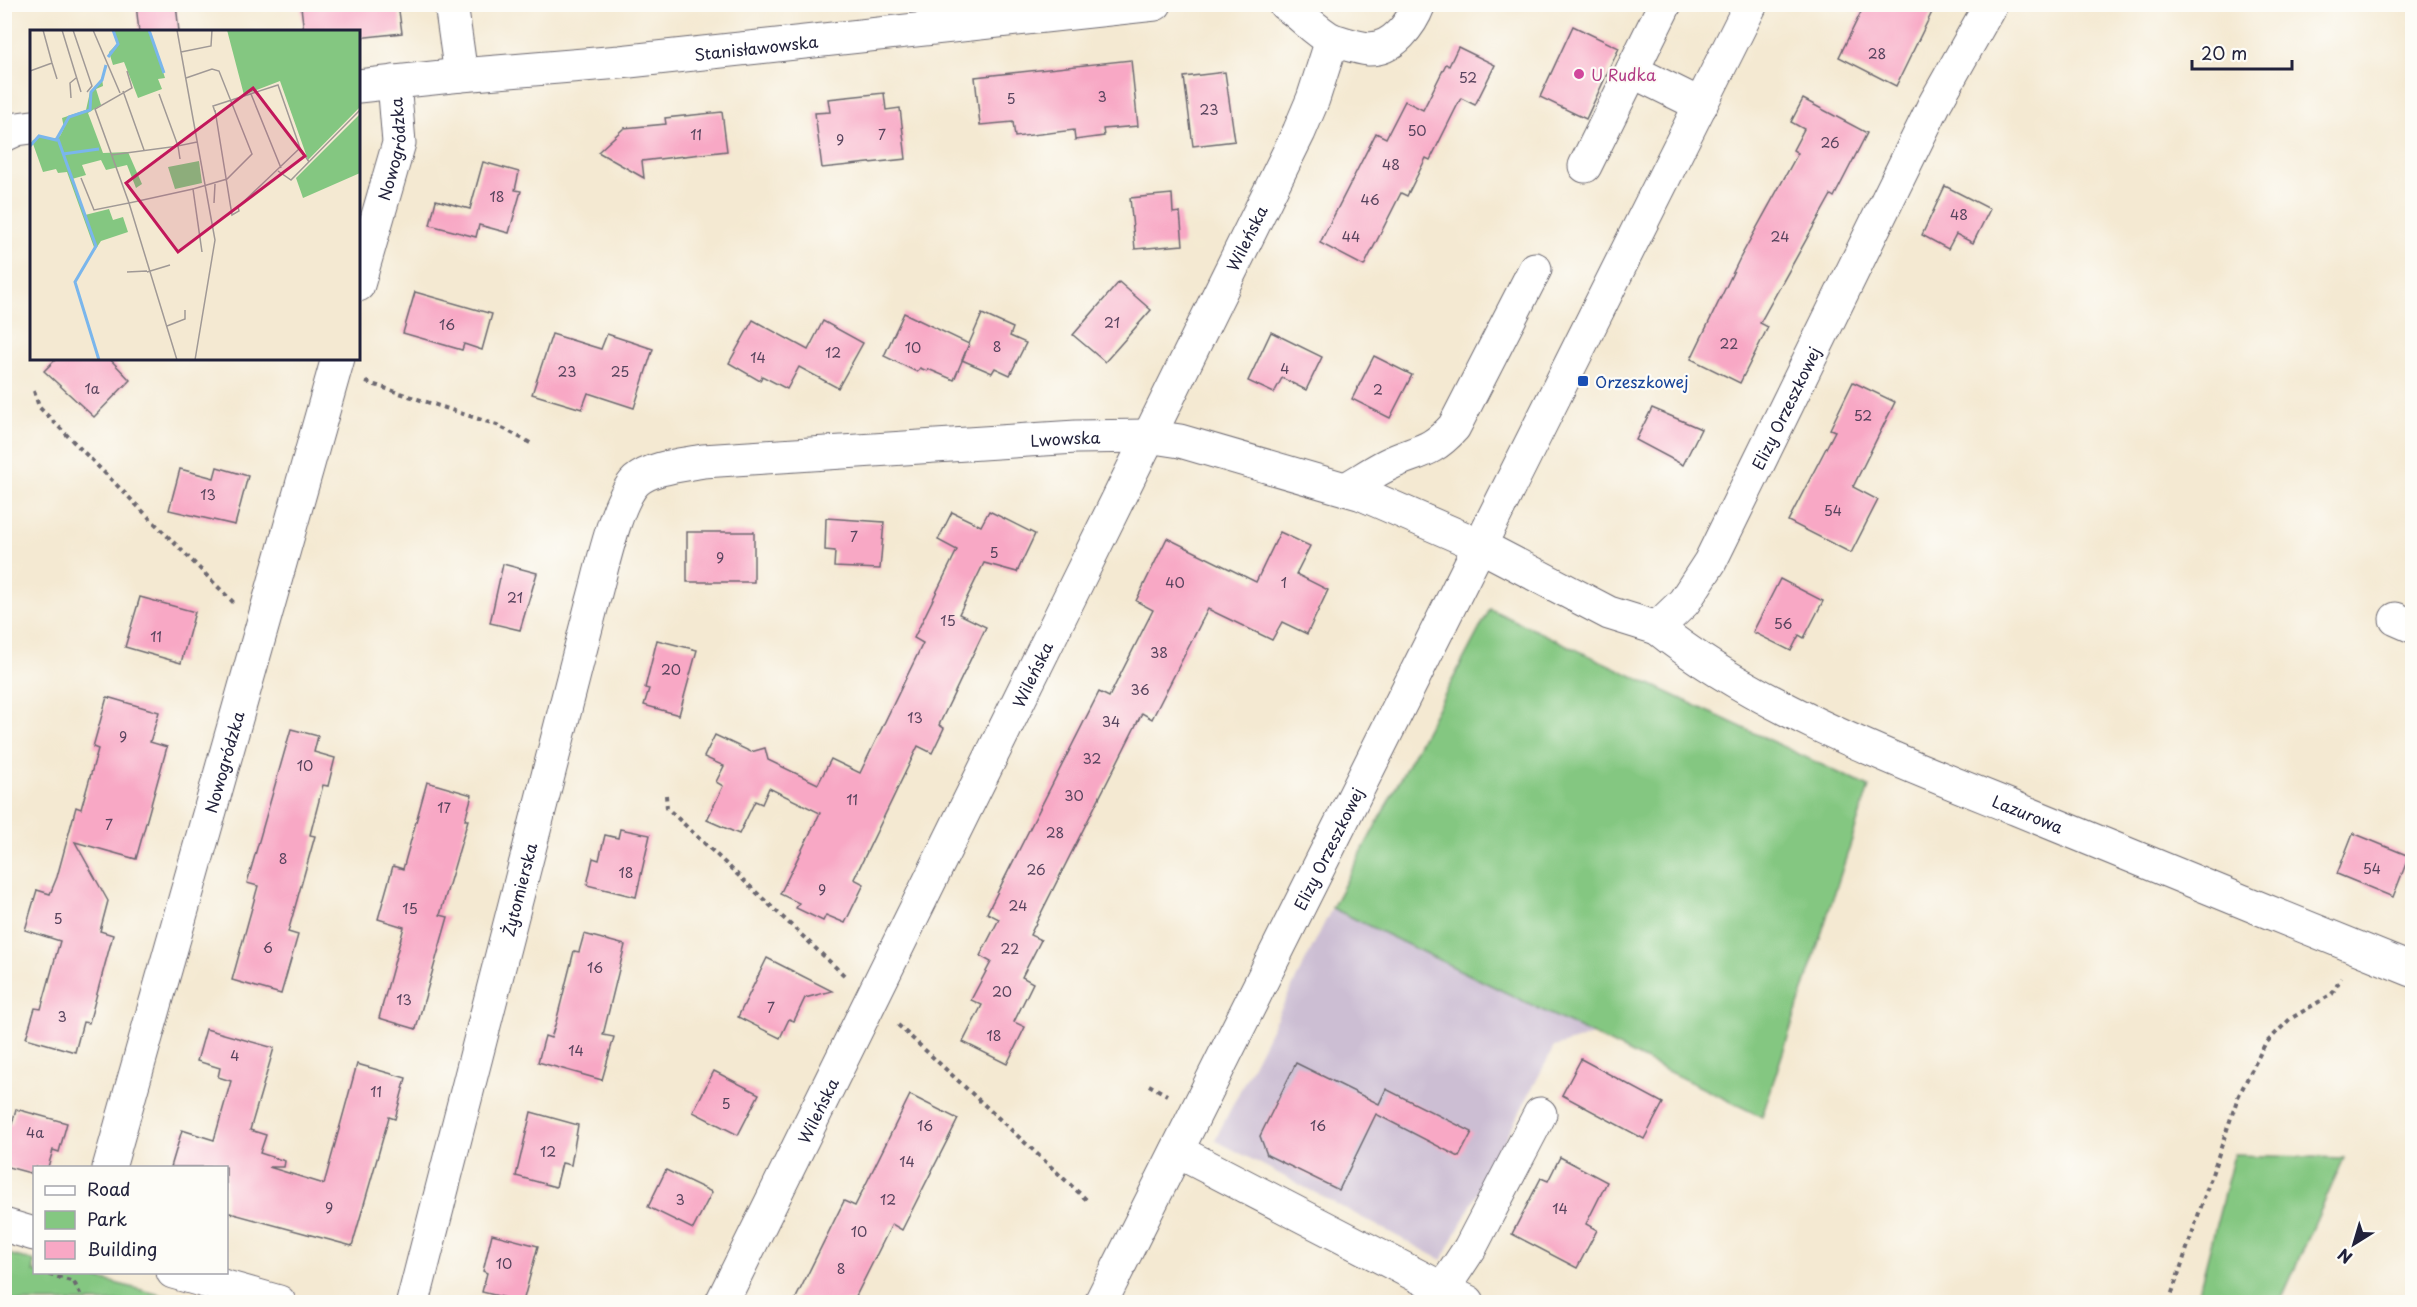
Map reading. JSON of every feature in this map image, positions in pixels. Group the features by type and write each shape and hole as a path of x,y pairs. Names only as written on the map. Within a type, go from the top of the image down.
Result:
{"street":[{"path":"451,4 461,75"},
{"name":"Stanisławowska","path":"360,86 620,62 1155,4"},
{"path":"1285,4 1314,30 1332,40 1369,49 1388,45 1403,32 1419,4"},
{"path":"1585,166 1665,4"},
{"name":"Elizy Orzeszkowej","path":"1101,1302 1751,4"},
{"name":"Elizy Orzeszkowej","path":"1657,628 1684,602 1710,562 1934,105 1991,4"},
{"name":"Wileńska","path":"722,1302 873,1002 1147,436 1299,132 1313,99 1332,40"},
{"path":"1632,71 1701,105"},
{"name":"Nowogródzka","path":"360,278 399,142 394,82"},
{"path":"4,135 17,129 30,127"},
{"path":"1347,489 1388,464 1423,453 1439,444 1454,427 1535,269"},
{"name":"Nowogródzka","path":"109,1166 336,365"},
{"name":"Lwowska","path":"636,481 656,471 703,461 1076,437 1147,436 1180,441 1347,489 1479,545"},
{"name":"Żytomierska","path":"413,1302 591,608 621,505 636,481"},
{"path":"1479,545 1609,613 1657,628"},
{"name":"Lazurowa","path":"1657,628 1688,654 1793,711 1933,775 2412,970"},
{"path":"1177,1151 1450,1298 1470,1248 1540,1114"},
{"path":"4,1225 33,1233"},
{"path":"180,1274 279,1302"}],"path":[{"path":"336,365 497,425 534,445"},
{"path":"34,391 39,407 260,629"},
{"path":"2169,1302 2238,1097 2265,1044 2290,1019 2332,994 2356,948"},
{"path":"47,1274 74,1282 84,1302"}],"shaded area":[{"path":"1332,908 1593,1035 1554,1047 1442,1260 1215,1140"}],"green space":[{"path":"1490,609 1869,787 1762,1117 1332,908"},
{"path":"2234,1155 2344,1158 2280,1302 2196,1302"},
{"path":"5,1253 33,1261 33,1274 81,1274 172,1298 171,1302 5,1302"}],"building":[{"path":"136,4 176,4 179,30 139,30"},
{"path":"322,4 398,4 402,33 360,38 360,30 304,30 301,7"},
{"path":"1865,4 1936,4 1896,86 1839,57"},
{"name":"U Rudka","path":"1573,26 1619,48 1586,119 1540,97"},
{"path":"1458,47 1495,65 1475,105 1461,98 1430,160 1426,158 1407,196 1401,193 1364,266 1320,243 1376,133 1386,138 1405,101 1423,110 1446,64 1449,66"},
{"path":"1131,60 1138,126 1103,129 1104,136 1075,140 1074,130 1015,137 1013,122 980,125 975,77"},
{"path":"1225,72 1235,141 1193,146 1184,77"},
{"path":"884,93 886,110 900,108 906,159 822,168 815,113 830,112 828,99"},
{"path":"1803,99 1867,133 1834,197 1831,195 1760,323 1768,327 1740,383 1691,359 1740,258 1798,153 1793,150 1804,129 1791,122"},
{"path":"722,112 727,151 642,161 644,178 598,152 624,128 666,124 665,118"},
{"path":"483,162 519,172 515,190 521,191 509,233 479,225 476,237 430,225 436,200 470,209"},
{"path":"1945,186 1990,209 1973,243 1956,234 1948,249 1922,235"},
{"path":"1172,194 1173,213 1180,212 1183,245 1135,249 1130,198"},
{"path":"1119,282 1151,310 1105,362 1073,335"},
{"path":"415,292 492,314 482,350 464,344 462,350 403,333"},
{"path":"904,313 969,344 954,380 928,369 927,371 920,368 917,372 884,356"},
{"path":"982,314 1013,328 1010,336 1026,343 1010,375 995,368 992,373 962,360"},
{"path":"753,320 808,350 823,321 863,343 838,388 799,367 787,389 762,376 760,381 729,363"},
{"path":"1271,332 1322,357 1306,390 1282,378 1274,393 1248,381"},
{"path":"552,334 601,349 607,334 653,349 634,408 588,393 582,409 532,394"},
{"path":"1374,356 1412,375 1390,418 1352,399"},
{"path":"55,360 111,360 130,380 94,417 44,371"},
{"path":"1853,382 1895,402 1853,487 1878,500 1851,553 1788,521 1835,431 1830,429"},
{"path":"1652,408 1701,429 1683,465 1636,440"},
{"path":"217,467 248,476 235,525 169,510 180,469 214,478"},
{"path":"989,511 1035,534 1017,572 984,563 959,614 986,627 939,725 944,728 932,753 918,746 854,879 864,884 845,923 826,915 823,921 796,908 799,903 780,894 820,813 769,788 762,804 755,801 739,834 707,820 723,786 716,782 724,766 704,757 715,735 751,752 765,748 768,760 818,784 831,759 860,773 923,643 914,638 957,550 938,540 952,512 981,526"},
{"path":"826,518 884,522 880,569 834,567 835,551 825,550"},
{"path":"687,532 754,532 754,582 687,582"},
{"path":"1280,532 1310,546 1296,574 1328,590 1307,634 1282,622 1272,640 1208,609 1152,719 1142,713 1030,935 1041,940 1022,977 1033,983 1014,1022 1025,1027 1007,1064 963,1042 982,1005 971,1000 991,962 980,956 999,919 987,913 1099,692 1109,697 1153,610 1136,601 1167,538 1256,582"},
{"path":"503,564 537,573 520,630 490,623"},
{"path":"1780,579 1823,601 1804,638 1799,635 1791,651 1753,632"},
{"path":"140,597 195,612 181,663 125,647"},
{"path":"657,640 697,650 679,715 644,705 649,689 645,688"},
{"path":"107,697 159,712 150,742 167,747 136,859 75,842 108,901 100,931 113,935 89,1023 83,1022 75,1052 26,1038 35,1008 41,1009 60,941 25,930 37,890 50,894 57,877 76,807 81,809 98,749 93,747"},
{"path":"291,729 318,736 314,752 335,758 328,786 323,785 310,835 315,836 288,932 298,935 281,994 232,980 258,886 247,883"},
{"path":"427,782 472,795 465,820 468,820 440,915 448,917 416,1029 379,1018 404,927 378,919 393,866 403,869"},
{"path":"620,829 650,835 636,897 587,885 593,858 599,860 605,835 618,838"},
{"path":"2353,833 2409,856 2393,897 2337,874"},
{"path":"584,934 625,945 603,1035 614,1037 602,1080 538,1062 545,1036 551,1038 574,951 579,952"},
{"path":"767,958 832,991 805,998 794,1021 789,1019 780,1038 738,1017"},
{"path":"206,1029 274,1048 250,1130 266,1135 260,1153 285,1161 284,1167 269,1167 324,1184 357,1064 406,1078 395,1119 389,1117 352,1246 228,1213 228,1166 171,1166 182,1130 214,1140 231,1081 218,1077 220,1068 197,1061"},
{"path":"1581,1059 1663,1103 1644,1139 1562,1095"},
{"path":"1296,1063 1379,1104 1386,1089 1472,1132 1459,1157 1376,1114 1339,1190 1267,1155 1260,1136"},
{"path":"714,1071 759,1094 738,1135 693,1112"},
{"path":"910,1095 958,1119 902,1230 892,1224 853,1302 794,1302 844,1201 855,1206"},
{"path":"16,1109 67,1123 59,1152 53,1150 48,1166 33,1166 33,1174 4,1166 4,1121 12,1124"},
{"path":"531,1112 578,1125 571,1165 562,1163 556,1187 516,1176"},
{"path":"1560,1157 1607,1182 1586,1224 1597,1230 1577,1268 1512,1234 1541,1178 1548,1181"},
{"path":"666,1170 712,1192 693,1229 648,1207"},
{"path":"492,1234 538,1246 523,1302 482,1292 487,1273 483,1271"}],"place":[{"name":"U Rudka","path":"1579,74"},
{"name":"Orzeszkowej","path":"1583,381"}]}
